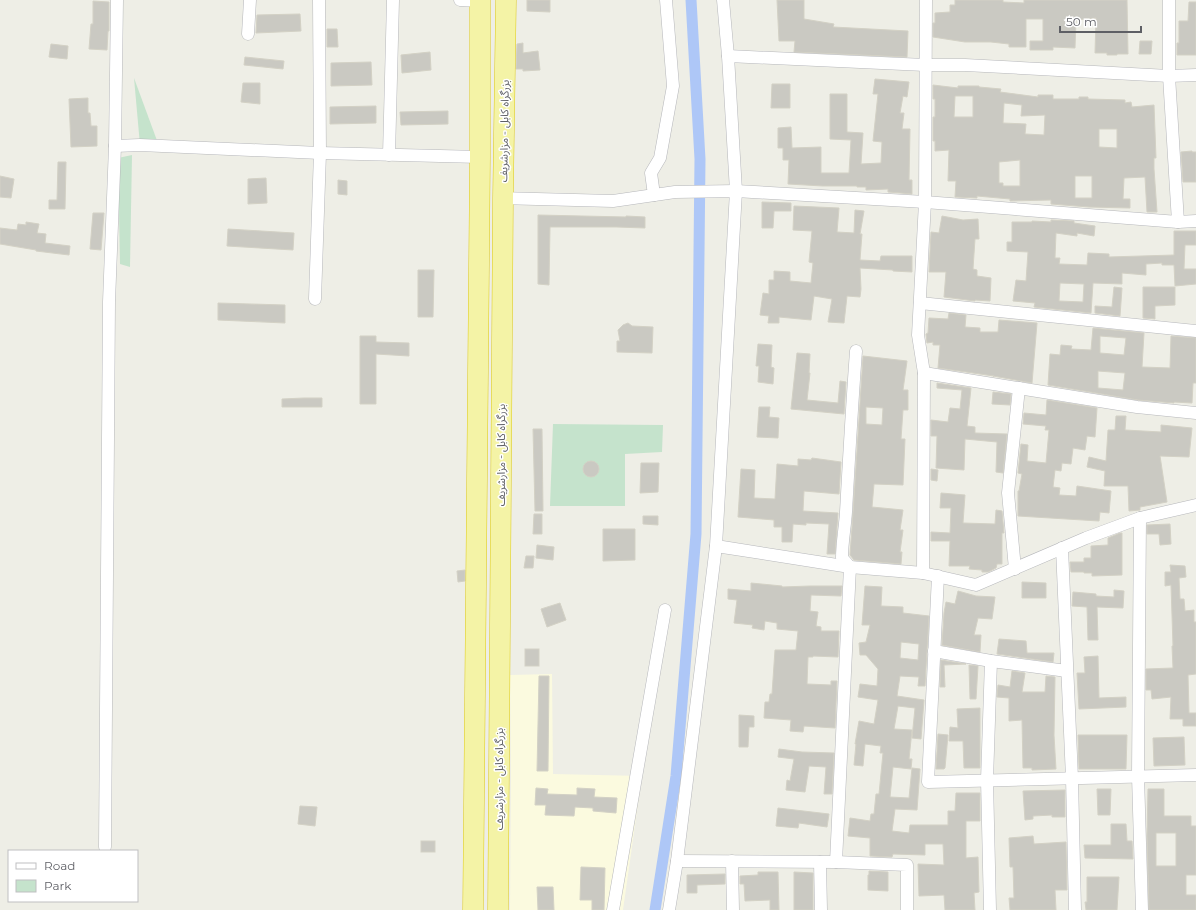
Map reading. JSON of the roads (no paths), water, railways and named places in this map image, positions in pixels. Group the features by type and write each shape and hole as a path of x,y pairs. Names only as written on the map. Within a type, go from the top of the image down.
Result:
{"highway":[{"path":"473,910 480,157 480,0"},
{"name":"بزرگراه کابل - مزارشریف","path":"498,910 503,198 506,0"}],"street":[{"path":"105,848 109,302 115,146 117,0"},
{"path":"248,34 250,0"},
{"path":"315,299 320,153 319,0"},
{"path":"389,155 393,0"},
{"path":"460,0 480,0"},
{"path":"654,195 651,173 660,158 673,86 666,0"},
{"path":"669,910 677,861 716,546 736,191 723,0"},
{"path":"923,573 924,373 918,335 925,202 926,0"},
{"path":"1169,0 1169,76 1178,222"},
{"path":"728,56 925,65 965,64 1169,76 1196,75"},
{"path":"115,146 480,157"},
{"path":"503,198 614,201 675,192 718,190 925,202 1178,222 1196,221"},
{"path":"920,303 1196,331"},
{"path":"836,862 850,567 842,558 842,543 846,515 856,351"},
{"path":"924,373 1137,407 1196,413"},
{"path":"1015,569 1008,493 1019,388"},
{"path":"716,546 850,567 923,573 976,586 1086,538 1140,518 1196,505"},
{"path":"1140,518 1138,776 1142,910"},
{"path":"1062,548 1072,778 1074,910"},
{"path":"938,576 928,782 1196,775"},
{"path":"613,910 664,610"},
{"path":"934,651 991,661 1067,671"},
{"path":"990,910 987,780 991,661"},
{"path":"677,861 836,862 906,865 907,910"},
{"path":"732,861 733,910"},
{"path":"820,862 821,910"}],"waterway":[{"path":"655,910 676,776 696,534 700,159 691,0"}]}
